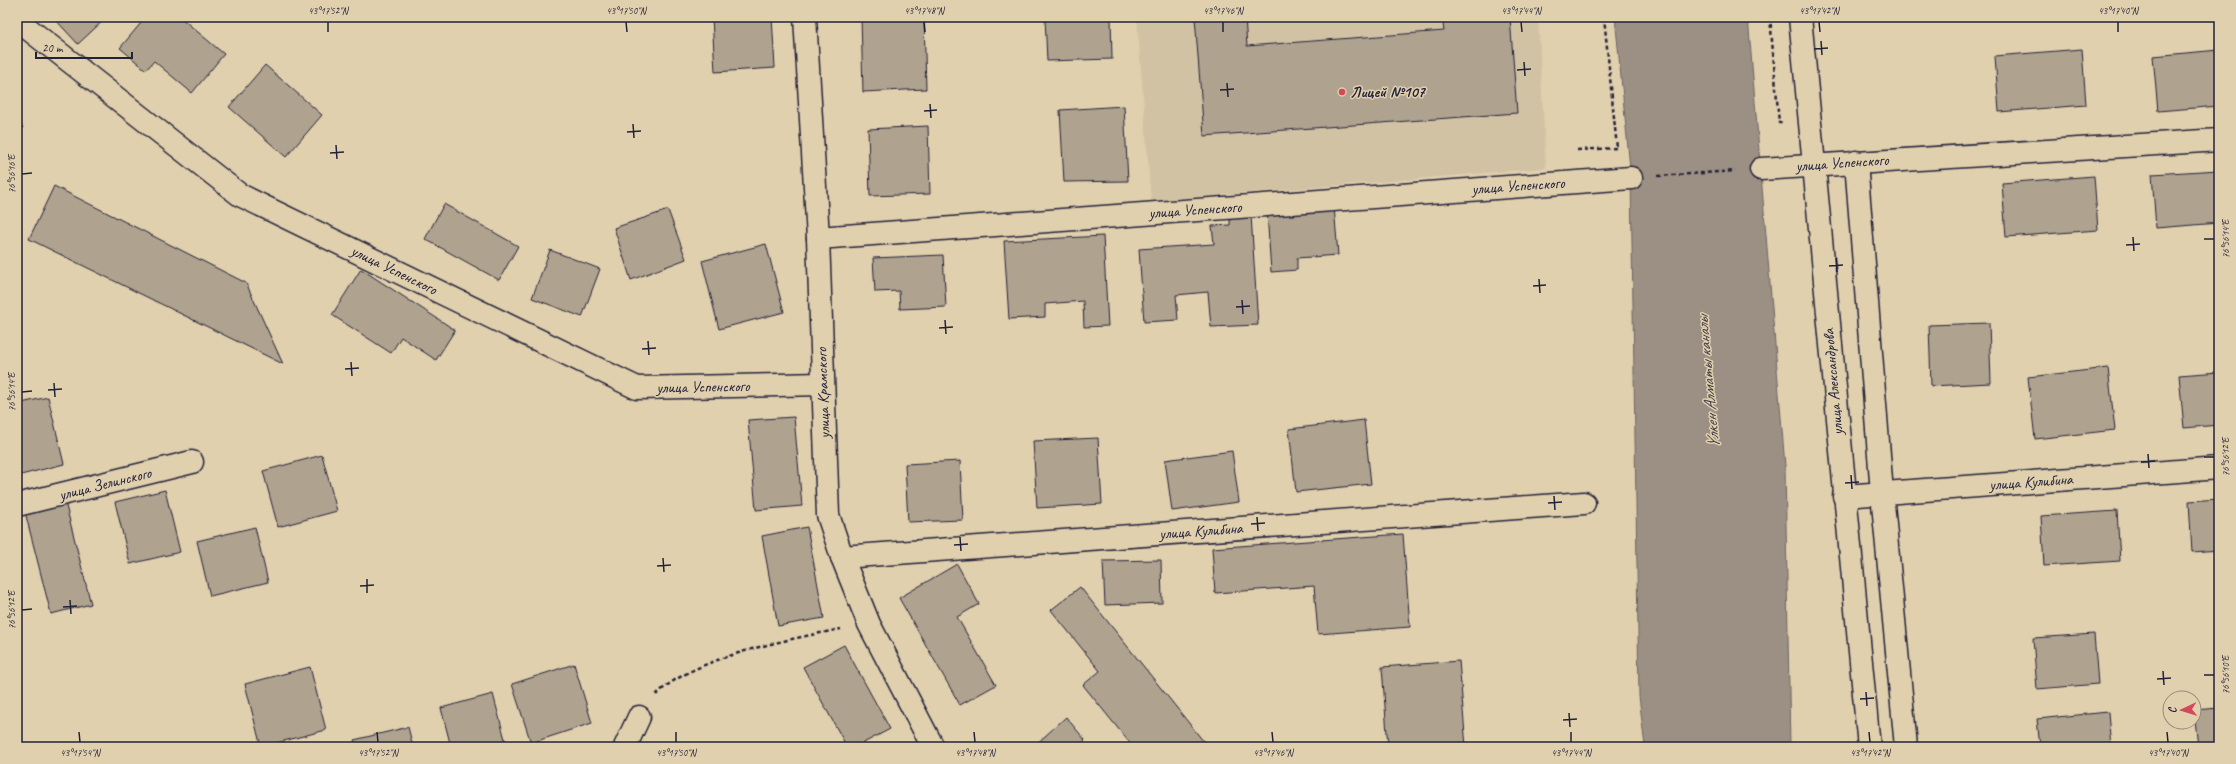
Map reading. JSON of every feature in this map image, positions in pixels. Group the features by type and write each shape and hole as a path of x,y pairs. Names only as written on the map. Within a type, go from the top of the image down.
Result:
{"street":[{"name":"улица Крамского","path":"805,17 818,238 822,384 828,515 842,557 869,624 933,747"},
{"name":"улица Александрова","path":"1800,17 1812,165 1869,747"},
{"name":"улица Успенского","path":"17,20 240,195 637,388 822,384"},
{"name":"улица Успенского","path":"1761,169 2219,140"},
{"path":"1856,162 1882,493 1906,747"},
{"name":"улица Успенского","path":"818,238 1631,178"},
{"name":"улица Зелинского","path":"17,505 192,462"},
{"name":"улица Кулибина","path":"1844,496 2219,468"},
{"name":"улица Кулибина","path":"842,557 1584,502"},
{"path":"625,747 639,717"}],"path":[{"path":"1577,150 1617,148 1604,17"},
{"path":"1770,17 1779,122"},
{"path":"1631,178 1761,169"},
{"path":"639,717 657,694 683,675 727,657 778,642 869,624"}],"shaded area":[{"name":"Лицей №107","path":"1137,17 1538,17 1546,168 1151,201"}],"water":[{"name":"Үлкен Алматы каналы","path":"1615,17 1748,17 1785,466 1790,747 1645,747 1639,696 1631,178"}],"building":[{"path":"53,17 107,17 78,44"},
{"path":"146,17 180,17 224,54 192,93 154,61 146,70 120,48"},
{"path":"297,17 329,17 297,20"},
{"path":"712,17 772,17 775,68 715,72"},
{"path":"861,17 924,17 926,89 863,92"},
{"path":"1045,17 1111,17 1112,59 1047,61"},
{"path":"1195,17 1245,17 1247,46 1444,31 1442,17 1510,17 1517,113 1204,136"},
{"path":"2082,49 2086,105 1999,112 1995,56"},
{"path":"2219,50 2219,106 2158,111 2153,56"},
{"path":"265,65 322,115 286,157 229,107"},
{"path":"1124,106 1128,181 1064,182 1060,110"},
{"path":"17,117 23,128 17,132"},
{"path":"928,126 930,194 870,196 868,129"},
{"path":"2219,170 2219,223 2156,228 2152,174"},
{"path":"2094,176 2098,230 2006,237 2002,183"},
{"path":"54,186 246,283 283,364 29,239"},
{"path":"444,204 518,246 499,280 425,239"},
{"path":"1334,206 1338,255 1297,258 1297,270 1271,272 1267,212"},
{"path":"668,210 686,259 631,280 614,228"},
{"path":"1251,215 1258,325 1211,327 1208,292 1176,295 1178,320 1144,322 1139,249 1214,244 1212,226 1230,225 1230,216"},
{"path":"1103,236 1108,326 1084,327 1083,301 1045,304 1045,317 1009,319 1004,241"},
{"path":"766,244 784,312 719,329 702,261"},
{"path":"550,250 600,269 582,317 532,298"},
{"path":"943,255 946,307 900,309 899,291 875,292 873,258"},
{"path":"361,269 455,330 436,360 401,337 391,353 332,315"},
{"path":"1989,323 1991,383 1931,386 1929,325"},
{"path":"2108,368 2115,430 2035,439 2028,377"},
{"path":"2219,372 2219,425 2184,428 2179,375"},
{"path":"48,397 64,464 17,476 17,404"},
{"path":"794,417 802,506 756,510 748,420"},
{"path":"1364,420 1371,484 1296,492 1289,429"},
{"path":"1098,438 1102,504 1037,508 1033,441"},
{"path":"1232,451 1239,502 1172,511 1165,460"},
{"path":"322,455 337,511 278,527 263,471"},
{"path":"960,461 963,520 908,522 905,464"},
{"path":"165,490 180,552 130,564 115,502"},
{"path":"2219,499 2219,550 2192,552 2189,501"},
{"path":"65,502 91,604 51,614 25,512"},
{"path":"2117,511 2120,561 2044,566 2041,516"},
{"path":"255,527 268,582 210,596 197,541"},
{"path":"807,527 824,618 778,626 762,536"},
{"path":"1403,534 1410,627 1318,634 1314,586 1215,593 1212,548"},
{"path":"1161,560 1162,603 1105,605 1103,561"},
{"path":"957,564 979,604 957,617 996,685 960,705 899,598"},
{"path":"1080,587 1208,747 1133,747 1083,685 1100,671 1051,610"},
{"path":"2094,634 2098,684 2037,689 2033,638"},
{"path":"844,645 890,729 856,747 847,747 803,667"},
{"path":"1459,661 1466,747 1388,747 1382,667"},
{"path":"574,664 592,723 531,743 512,684"},
{"path":"310,667 326,730 261,747 245,684"},
{"path":"493,694 507,747 451,747 441,708"},
{"path":"2219,708 2219,747 2198,747 2196,730 2202,730 2202,709"},
{"path":"2108,712 2111,747 2040,747 2037,719"},
{"path":"1066,717 1085,740 1078,747 1033,747"},
{"path":"408,727 413,747 356,747 354,740"}],"place":[{"name":"Лицей №107","path":"1342,92"}]}
